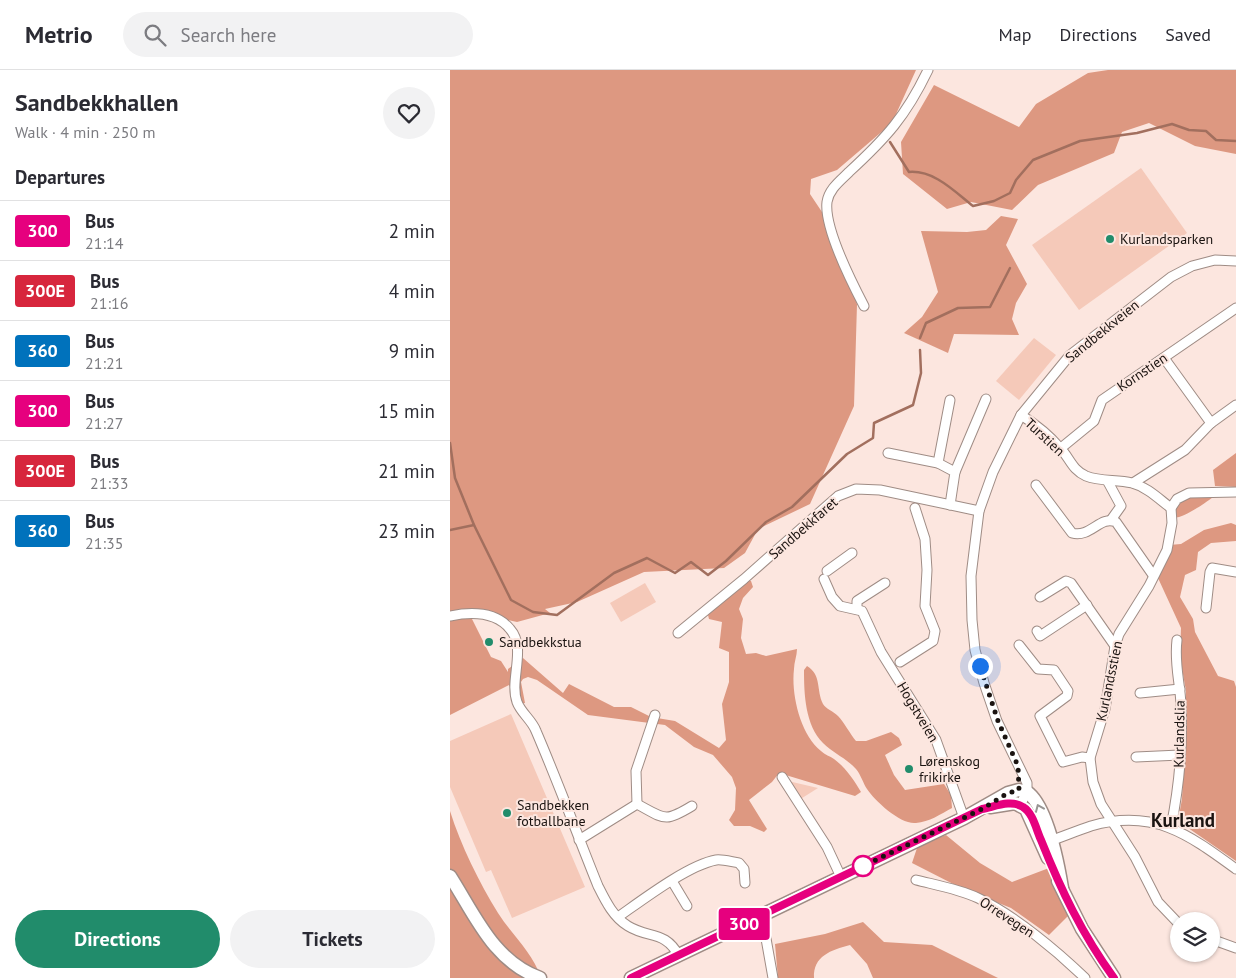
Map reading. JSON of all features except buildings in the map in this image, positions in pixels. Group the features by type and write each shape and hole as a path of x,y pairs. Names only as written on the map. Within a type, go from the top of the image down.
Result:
{"main road":[{"path":"631,978 964,818 1008,793 1023,791"},
{"name":"Sandbekkveien","path":"1023,791 1037,803 1052,871 1088,939 1114,978"},
{"path":"982,809 1010,803 1020,805"},
{"name":"Sandbekkveien","path":"1020,805 1029,813 1046,842"},
{"path":"450,876 480,928 494,946 518,966 540,978"}],"street":[{"path":"864,306 849,275 832,230 826,212 827,200 834,186 886,138 912,102 928,70"},
{"name":"Sandbekkveien","path":"1020,805 1027,783 998,721 976,650 972,620 971,576 979,511 993,472 1022,415 1070,355 1171,277 1200,264 1215,260 1236,261"},
{"name":"Kornstien","path":"1061,448 1094,420 1102,400 1236,308"},
{"path":"1164,358 1212,423"},
{"path":"950,505 955,472 986,399"},
{"path":"938,463 950,400"},
{"path":"1132,483 1185,450 1212,423 1236,404"},
{"name":"Turstien","path":"1022,415 1061,448 1073,467 1086,476 1108,482 1132,483 1151,492 1171,508"},
{"path":"888,453 938,463 955,472"},
{"path":"1108,482 1121,506 1111,520"},
{"path":"1036,485 1072,533 1083,534 1105,521 1111,520 1120,526 1153,575"},
{"name":"Sandbekkfaret","path":"678,633 751,573 829,503 846,492 866,488 880,490 979,511"},
{"path":"1171,508 1177,499 1189,492 1236,492"},
{"path":"900,662 932,641 935,631 925,606 927,554 925,539 915,508"},
{"name":"Kurlandsstien","path":"1170,915 1158,902 1114,822 1097,796 1090,758 1105,709 1115,646 1119,634 1167,550 1172,523 1171,508"},
{"path":"852,554 826,575 832,597 840,606 860,610 857,601 885,583"},
{"path":"1206,608 1212,568 1236,572"},
{"path":"1040,598 1066,581 1075,587 1115,646"},
{"path":"1037,631 1040,636 1087,605"},
{"name":"Hogstveien","path":"860,610 881,652 936,740 964,818"},
{"path":"450,616 479,613 499,620 511,630 517,644 515,692 517,702 534,726 598,886 618,917 632,928 666,939 679,956"},
{"name":"Kurlandslia","path":"1171,827 1177,796 1182,724 1180,689 1174,659 1177,640"},
{"path":"1019,645 1038,669 1054,670 1068,691 1067,696 1040,716 1063,762 1082,757 1090,758"},
{"path":"1140,693 1180,689"},
{"path":"637,804 636,771 656,715"},
{"path":"1136,757 1180,755"},
{"path":"782,777 827,847 841,877"},
{"path":"580,840 637,804"},
{"path":"637,804 660,817 672,818 692,806"},
{"path":"1046,842 1092,826 1129,819 1148,821 1171,827 1236,869"},
{"path":"618,917 672,881 693,869 716,860 739,863 744,869 744,883"},
{"name":"Orrevegen","path":"916,880 978,897 1063,956 1085,978"},
{"path":"672,881 687,906"},
{"path":"762,916 773,978"},
{"path":"1220,942 1236,948"}],"shaded area":[{"path":"450,70 916,70 892,123 837,170 811,179 810,194 822,212 857,304 854,406 810,504 758,529 745,553 724,568 644,572 577,602 545,609 550,613 517,622 495,617 471,617 491,657 501,661 508,672 508,669 523,658 563,693 569,684 614,707 631,707 651,717 675,721 719,748 726,740 722,704 729,682 729,652 719,648 722,622 709,619 708,615 747,581 751,581 753,587 743,598 739,609 743,619 741,638 746,654 756,653 766,656 797,649 793,679 798,713 802,724 814,744 846,770 853,779 861,792 855,796 779,773 772,782 749,800 767,829 764,832 750,826 734,826 729,820 735,810 736,788 732,777 713,755 694,747 665,725 588,715 537,680 528,677 521,682 525,703 519,704 509,685 450,715"},
{"path":"1108,70 1236,70 1236,154 1195,146 1149,123 1122,132 1114,153 1038,185 1012,210 971,202 947,209 903,174 901,142 934,85 1019,127 1036,104 1088,73"},
{"name":"Kurlandsparken","path":"1141,168 1187,233 1079,310 1032,245"},
{"path":"1001,216 1018,219 1006,245 1027,284 1016,303 1012,319 1019,335 954,334 948,353 904,333 922,317 938,292 921,231 967,232 986,230"},
{"path":"1034,338 1056,355 1019,400 996,381"},
{"path":"1236,453 1236,487 1215,486 1213,470"},
{"path":"1213,492 1213,497 1189,513 1174,518 1171,515 1179,503 1188,497"},
{"path":"1231,523 1236,525 1236,541 1211,543 1198,552 1196,570 1185,575 1180,597 1193,619 1195,632 1218,676 1234,681 1236,687 1236,861 1178,821 1182,799 1186,719 1186,691 1180,657 1181,628 1158,578 1169,545 1181,544 1204,530"},
{"path":"645,583 656,602 621,622 610,603"},
{"path":"807,666 817,678 823,704 836,714 856,741 866,741 891,732 899,738 902,745 885,755 894,775 905,790 944,784 951,795 952,808 926,821 910,823 896,816 876,800 867,789 856,769 823,743 812,727 804,689 804,670"},
{"name":"Sandbekken fotballbane","path":"511,714 585,887 512,918 491,870 486,872 450,787 450,741"},
{"path":"788,781 818,788 799,800"},
{"path":"450,811 471,864 484,889 498,913 528,952 541,978 450,978"},
{"path":"946,835 980,863 1012,882 1049,868 1069,915 1049,935 1011,908 961,888 912,863 918,845"},
{"path":"863,922 884,942 932,945 998,978 873,978 867,964 850,945 824,955 814,970 814,978 778,978 775,944 825,934"}],"waterway":[{"path":"890,142 909,172 927,174 935,178 973,206 994,201 1010,193 1016,180 1033,160 1080,141 1137,133 1172,124 1189,130 1206,131 1216,140 1236,141"},
{"path":"920,338 926,323 958,308 990,307 1010,268"},
{"path":"450,443 455,478 474,525 511,600 533,612 557,615 614,573 647,558 675,573 691,562 708,575 726,561 766,522 792,507 847,454 873,438 874,423 913,405 921,373 920,350"},
{"path":"450,530 474,525"}],"bus line":[{"name":"300","path":"631,978 652,970 982,809 1010,803 1020,805 1029,813 1052,871 1076,919 1096,953 1114,978"}],"place":[{"name":"Kurlandsparken","path":"1110,239"},
{"name":"Sandbekkstua","path":"489,642"},
{"name":"Lørenskog frikirke","path":"909,769"},
{"name":"Sandbekken fotballbane","path":"507,813"}],"district":[{"name":"Kurland","path":"1183,820"}],"route":[{"path":"863,866 857,869 982,809 1008,793 1019,790 1018,766 998,721 980,666"}]}
